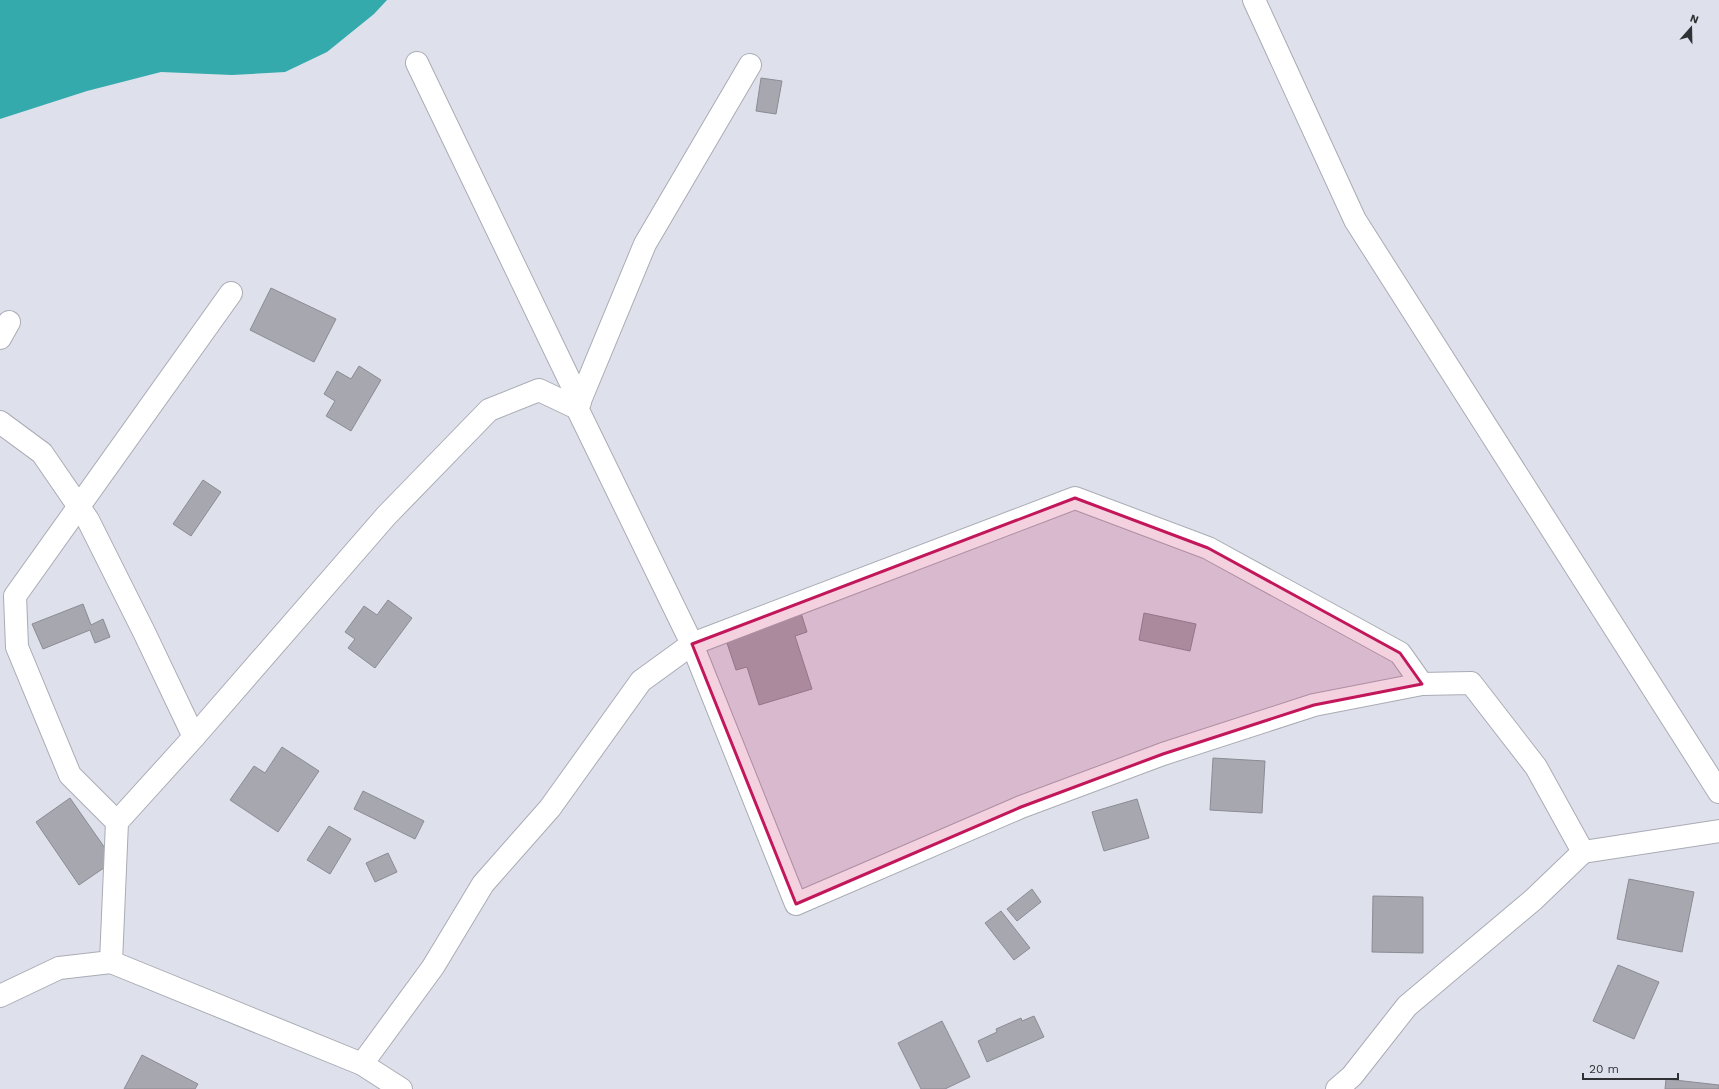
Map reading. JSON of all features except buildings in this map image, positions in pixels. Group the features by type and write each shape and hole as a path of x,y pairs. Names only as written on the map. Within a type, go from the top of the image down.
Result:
{"street":[{"path":"1254,0 1355,220 1719,792"},
{"path":"417,64 692,644 796,904 1021,807 1163,754 1314,705 1422,684 1470,683 1536,767 1583,852"},
{"path":"578,405 645,244 750,65"},
{"path":"117,822 70,775 17,647 15,596 231,293"},
{"path":"111,962 117,822 194,737 386,516 488,410 539,390 578,405"},
{"path":"0,422 42,453 88,520 194,737"},
{"path":"362,1064 433,967 483,884 550,808 641,681 692,644 1075,498 1208,548 1400,653 1422,684"},
{"path":"1337,1089 1352,1076 1407,1006 1533,900 1583,852 1719,831"},
{"path":"0,996 60,968 111,962 362,1064 401,1089"}],"highlighted area":[{"path":"1075,498 1208,548 1400,653 1422,684 1314,705 1163,754 1021,807 796,904 692,644"}],"water":[{"path":"0,0 387,0 374,14 327,52 285,72 232,75 161,72 87,91 0,119"}]}
